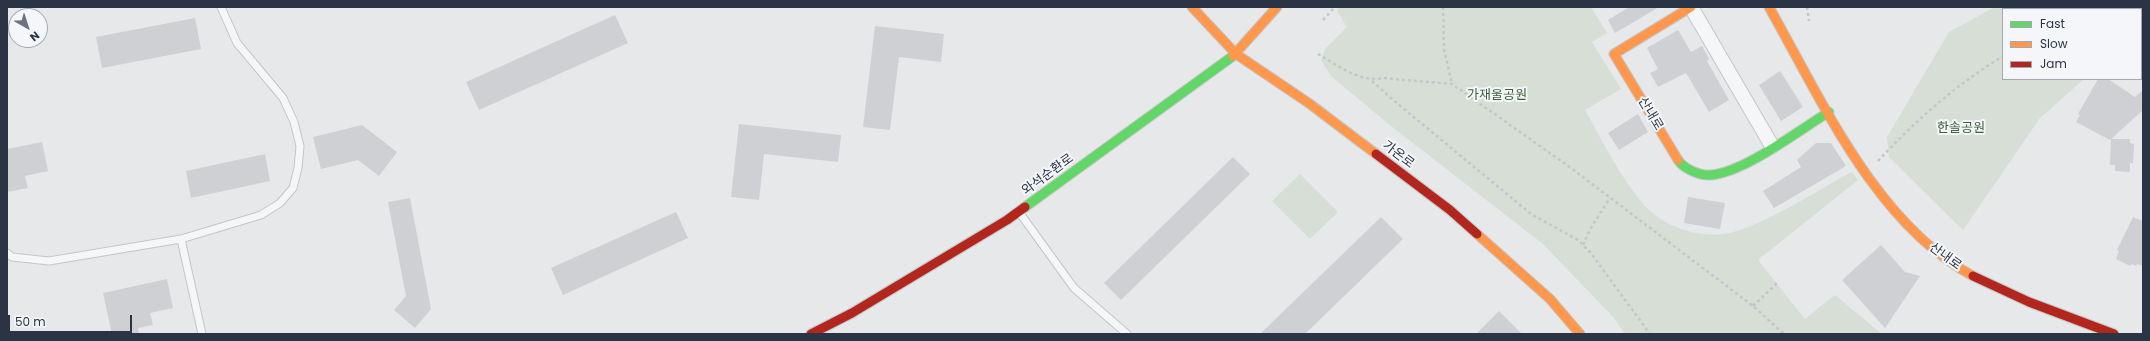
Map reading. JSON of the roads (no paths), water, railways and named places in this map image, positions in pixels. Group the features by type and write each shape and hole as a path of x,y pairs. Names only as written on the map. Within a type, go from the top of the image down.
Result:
{"street":[{"name":"가온로","path":"1192,7 1236,54 1310,104 1450,210 1550,299 1580,334"},
{"name":"와석순환로","path":"811,334 859,308 1019,212 1236,54 1277,7"},
{"name":"산내로","path":"1772,146 1691,7 1614,54 1680,163 1694,173 1711,176 1730,171 1772,146 1829,112"},
{"name":"산내로","path":"1769,7 1829,112 1868,173 1882,194 1920,239 1950,262 1985,283 2114,334"}],"lane":[{"path":"7,253 12,257 49,260 181,238 261,215 280,203 293,188 298,168 300,146 294,122 283,98 236,43 221,7"},
{"path":"1019,212 1074,288 1127,334"},
{"path":"181,238 202,334"}],"park label":[{"name":"가재울공원","path":"1497,96"},
{"name":"한솔공원","path":"1961,129"}]}
